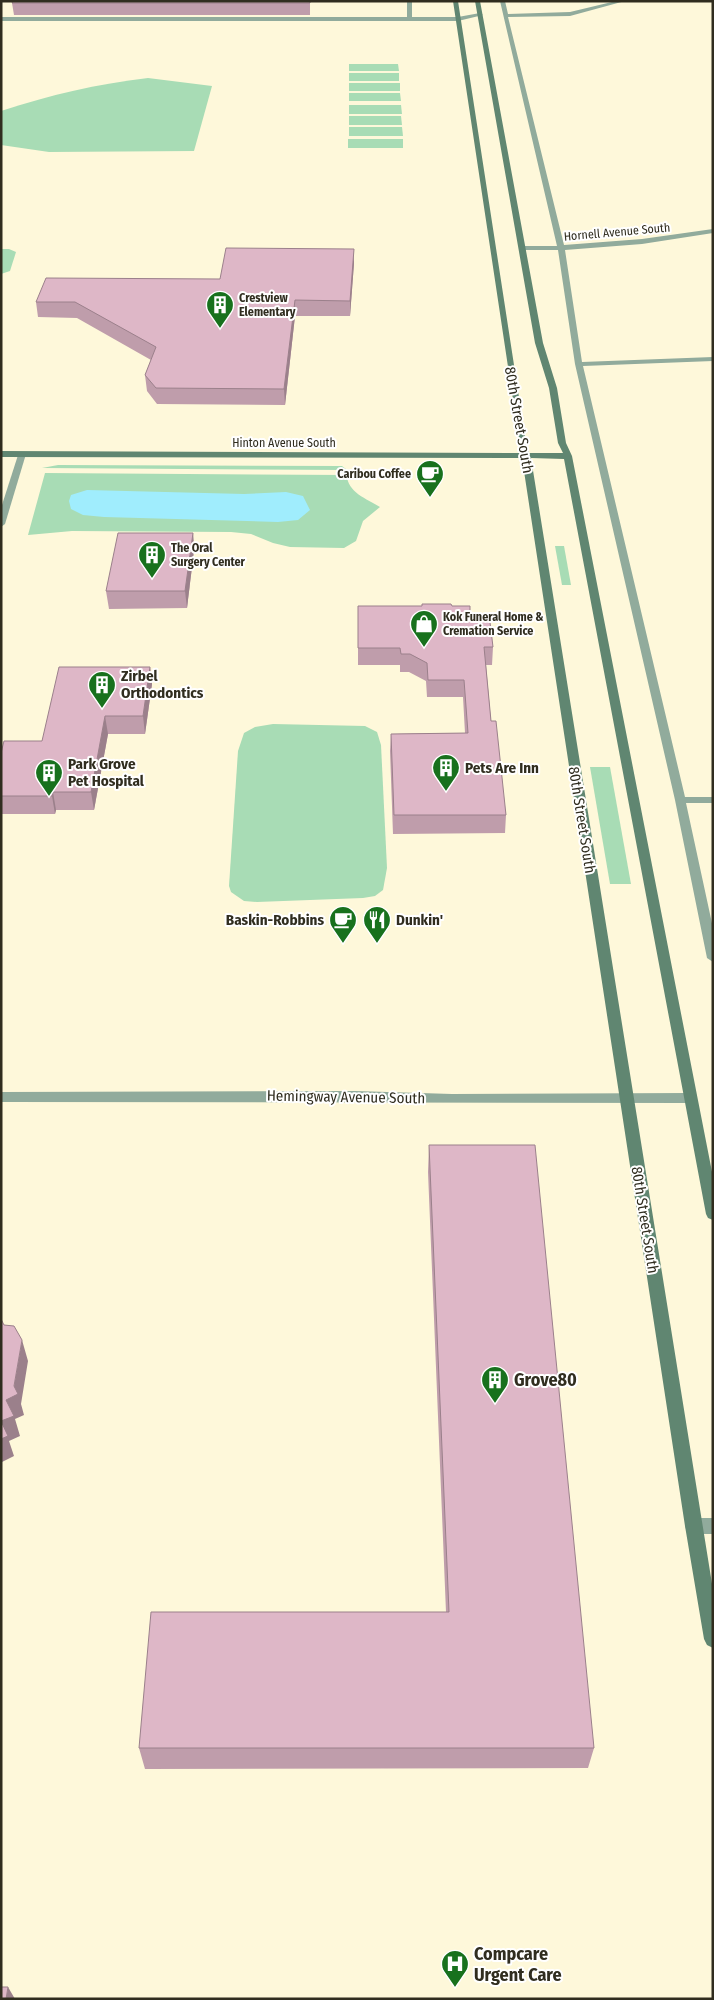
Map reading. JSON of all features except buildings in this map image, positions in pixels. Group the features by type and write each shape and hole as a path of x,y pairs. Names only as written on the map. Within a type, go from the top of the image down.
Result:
{"main road":[{"name":"80th Street South","path":"455,1 503,326 522,443 526,456 693,1526 713,1639"},
{"path":"477,1 539,343 553,388 562,443 568,456 713,1214"},
{"name":"Hinton Avenue South","path":"1,454 568,456"}],"street":[{"path":"408,1 410,19"},
{"path":"502,1 561,248 579,364 680,800 713,958"},
{"path":"505,16 570,14 623,1"},
{"path":"1,19 458,19 480,15"},
{"name":"Hornell Avenue South","path":"522,248 561,248 647,242 713,231"},
{"path":"579,364 713,359"},
{"path":"1,524 22,454"},
{"path":"680,800 713,800"},
{"name":"Hemingway Avenue South","path":"1,1097 356,1096 452,1099 690,1098"},
{"path":"693,1526 713,1526"}],"green space":[{"path":"349,64 398,64 399,71 349,71"},
{"path":"349,73 399,73 399,81 349,81"},
{"path":"148,78 212,86 194,151 49,152 1,145 1,111 74,91 110,83"},
{"path":"349,83 400,83 400,91 349,91"},
{"path":"349,93 400,93 401,101 349,101"},
{"path":"349,105 401,105 402,114 349,114"},
{"path":"349,116 401,116 402,125 349,125"},
{"path":"349,127 402,127 403,136 349,136"},
{"path":"348,139 403,139 403,148 348,148"},
{"path":"1,249 9,249 16,252 10,271 1,274"},
{"path":"58,465 342,466 347,470 42,468"},
{"path":"45,473 347,475 350,486 354,490 380,507 363,521 356,541 344,548 290,547 273,543 251,534 231,532 72,531 28,535"},
{"path":"555,546 564,546 571,585 562,585"},
{"path":"273,724 365,726 377,732 381,745 387,868 383,890 375,896 257,902 244,901 231,892 229,886 238,751 244,733 255,727"},
{"path":"590,767 610,767 631,884 610,884"}],"water":[{"path":"87,490 244,494 286,492 303,496 310,510 298,520 278,522 104,517 83,515 71,509 69,501 71,495"}],"place":[{"name":"Crestview Elementary","path":"220,329"},
{"name":"Caribou Coffee","path":"430,498"},
{"name":"The Oral Surgery Center","path":"152,579"},
{"name":"Kok Funeral Home & Cremation Service","path":"424,648"},
{"name":"Zirbel Orthodontics","path":"102,709"},
{"name":"Pets Are Inn","path":"446,792"},
{"name":"Park Grove Pet Hospital","path":"49,797"},
{"name":"Baskin-Robbins","path":"343,944"},
{"name":"Dunkin'","path":"377,944"},
{"name":"Grove80","path":"495,1404"},
{"name":"Compcare Urgent Care","path":"455,1988"}]}
